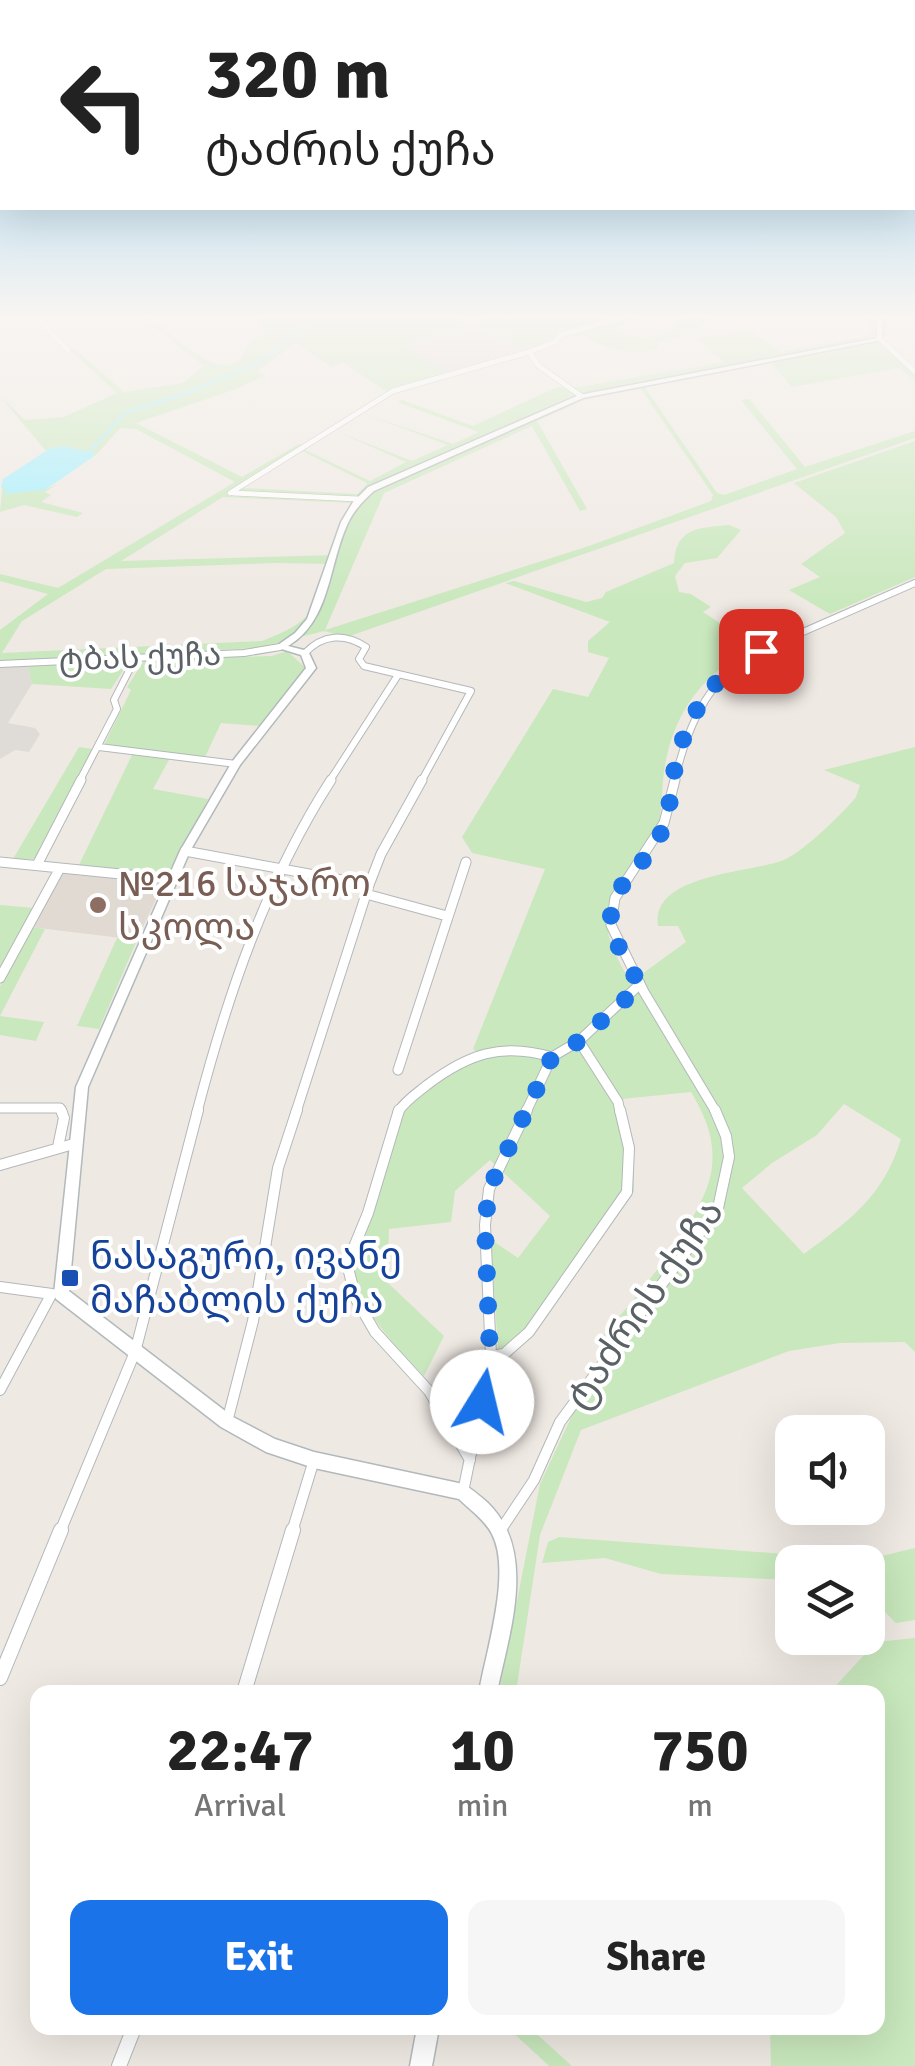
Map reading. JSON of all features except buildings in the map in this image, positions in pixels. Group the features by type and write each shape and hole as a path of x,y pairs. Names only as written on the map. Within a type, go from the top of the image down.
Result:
{"street":[{"path":"355,414 230,492 358,499"},
{"path":"280,647 301,633 309,622 334,548 358,499 381,484 539,414"},
{"name":"ტაძრის ქუჩა","path":"500,1532 534,1480 560,1422 718,1208 726,1188 730,1168 723,1126 640,986 612,929 611,913 629,875 656,844 664,825 682,744 700,703 740,660 915,583"},
{"path":"228,1422 254,1321 278,1168 368,889 380,854 471,691 359,664 366,647 350,640 320,639 305,654"},
{"path":"0,1390 56,1294 82,1087 171,879 236,764 312,665 305,654 280,647"},
{"name":"ტბას ქუჩა","path":"0,664 244,653 280,647"},
{"path":"37,865 117,709 114,700 136,657"},
{"path":"0,1678 135,1352 219,1027 281,867 320,796 398,675"},
{"path":"98,747 236,764"},
{"path":"185,852 281,867 368,889 447,916"},
{"path":"0,862 171,879"},
{"path":"398,1070 466,862"},
{"path":"0,978 60,868"},
{"path":"463,1492 490,1356 485,1226 489,1189 552,1057 579,1041 640,986"},
{"path":"490,1356 504,1354 529,1332 628,1192 629,1148 618,1102 579,1041"},
{"path":"470,1460 428,1391 375,1332 356,1299 347,1264 368,1213 402,1105 474,1053 494,1048 522,1049 552,1057"},
{"path":"0,1108 60,1108 64,1118 58,1147"},
{"path":"0,1166 76,1143"},
{"path":"0,1288 56,1294 228,1422 272,1446 314,1460 463,1492 500,1532 506,1548 508,1576 489,1685"},
{"path":"246,1685 314,1460"},
{"path":"119,2066 131,2035"},
{"path":"421,2066 427,2035"}],"shaded area":[{"path":"28,664 32,684 8,723 35,728 40,734 29,752 15,750 0,759 0,666"},
{"name":"№216 საჯარო სკოლა","path":"61,872 163,884 137,940 31,927"}],"green space":[{"path":"15,414 25,420 161,414 136,423 242,477 299,444 311,446 305,450 370,481 406,462 338,432 412,461 448,445 366,414 453,444 479,432 431,414 473,426 498,414 552,414 537,421 587,509 580,511 532,426 384,493 325,630 589,546 711,501 713,495 658,414 663,414 717,493 724,495 797,469 753,414 762,414 805,467 915,431 915,438 347,637 324,631 257,648 0,661 0,630 48,594 0,581 0,574 58,588 235,482 136,429 120,428 97,454 63,446 46,451","holes":["302,451 367,483 357,494 243,488","223,497 353,503 335,555 121,561","332,564 309,613 292,628 262,641 2,653 22,621 106,569"]},
{"path":"915,441 915,577 830,614 789,590 820,577 801,564 845,533 836,517 794,483"},
{"path":"3,479 45,490 59,483 45,492 51,495 41,502 83,513 77,517 24,505 0,512"},
{"path":"729,525 741,530 717,558 685,563 675,576 679,592 691,594 711,607 703,612 756,647 706,681 674,731 656,833 610,898 610,939 631,982 686,942 678,926 658,926 660,908 671,895 708,878 786,859 823,831 856,797 860,785 824,770 915,747 915,1352 905,1342 840,1343 789,1351 581,1430 540,1535 517,1685 500,1685 540,1484 575,1409 618,1355 599,1341 666,1257 697,1209 712,1166 705,1119 691,1092 622,1099 634,1149 634,1191 529,1340 499,1363 491,1245 493,1241 518,1258 550,1216 490,1160 455,1191 451,1222 389,1229 387,1282 444,1336 424,1376 368,1307 360,1292 353,1257 401,1115 408,1105 479,1053 473,1049 545,869 472,853 462,837 553,689 588,697 609,658 588,652 588,641 610,622 505,583 514,581 586,602 602,598 606,592 674,563 679,542 699,529","holes":["844,1104 901,1139 875,1192 851,1218 804,1254 742,1188 772,1163 817,1135"]},
{"path":"287,651 307,669 261,726 221,723 205,757 103,747 131,690 127,687 145,659 272,656"},
{"path":"130,660 111,689 32,684 28,664"},
{"path":"79,747 93,749 36,859 13,859"},
{"path":"133,753 170,758 153,789 208,799 169,875 78,867"},
{"path":"0,905 34,908 0,972"},
{"path":"31,927 45,929 0,1016 0,986"},
{"path":"117,938 137,940 99,1029 77,1026"},
{"path":"0,1016 44,1022 36,1041 0,1035"},
{"path":"559,1537 775,1553 775,1579 661,1574 605,1558 542,1563 548,1542"},
{"path":"915,1548 915,1620 896,1623 885,1612 885,1555"},
{"path":"915,1638 915,2066 771,2066 770,2035 885,2035 885,1685 836,1685 864,1655 885,1655 885,1641"},
{"path":"516,2035 538,2035 572,2066 549,2066"}],"water":[{"path":"63,446 97,454 45,490 3,494 7,489 1,488 3,479 49,449"}],"waterway":[{"path":"90,451 124,414"}],"place":[{"name":"№216 საჯარო სკოლა","path":"98,905"},
{"name":"ნასაგური, ივანე მაჩაბლის ქუჩა","path":"70,1278"}],"route":[{"path":"482,1402 490,1356 485,1226 489,1189 552,1057 579,1041 640,986 612,929 611,913 629,875 656,844 670,804 688,724 700,703 725,672 761,651"}]}
